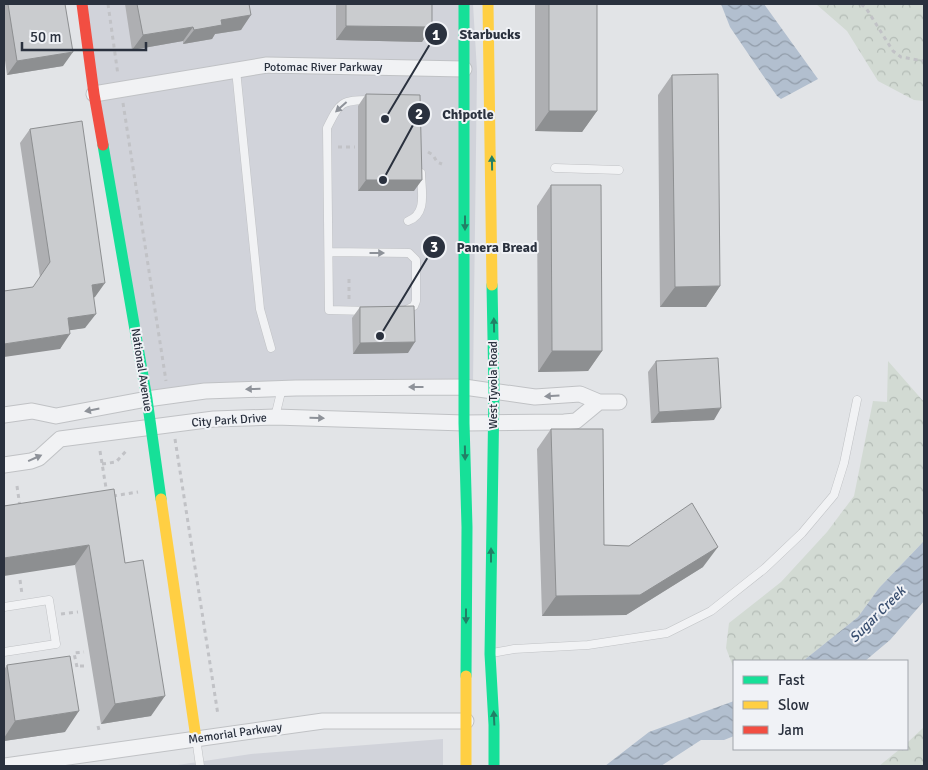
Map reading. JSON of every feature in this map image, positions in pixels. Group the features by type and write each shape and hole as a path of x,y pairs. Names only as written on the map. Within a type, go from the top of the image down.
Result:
{"main road":[{"name":"National Avenue","path":"82,4 94,94 147,399 196,738"},
{"path":"464,4 464,423 467,527 466,766"},
{"name":"West Tyvola Road","path":"488,4 494,391 490,654 494,766"}],"street":[{"name":"Potomac River Parkway","path":"94,94 267,65 464,69"},
{"path":"4,415 32,411 56,416 147,399 205,391 282,388 464,387 535,397 580,394 599,402 619,402"},
{"name":"City Park Drive","path":"4,465 31,461 38,458 60,439 214,419 275,417 464,423 576,421 599,402"},
{"name":"Memorial Parkway","path":"5,766 323,721 466,721"}],"lane":[{"path":"236,70 260,309 271,348"},
{"path":"376,311 330,310 327,128 339,106 345,102 351,100 378,100"},
{"path":"408,221 420,214 422,207 420,160"},
{"path":"555,168 619,170"},
{"path":"329,252 409,253 413,256 416,260 416,302 414,306 402,311"},
{"path":"275,417 282,388"},
{"path":"490,654 514,649 588,645 667,633 711,611 770,563 802,533 834,495 844,463 857,400"},
{"path":"4,607 49,600 56,644 4,652"},
{"path":"196,738 200,766"}],"path":[{"path":"108,4 119,80"},
{"path":"862,4 893,51 901,57 924,62"},
{"path":"122,100 166,386"},
{"path":"327,147 355,147"},
{"path":"428,152 433,154 437,162 442,164"},
{"path":"175,442 218,715"},
{"path":"102,464 116,462 127,450"},
{"path":"100,451 108,497 138,492"},
{"path":"16,486 20,510"},
{"path":"80,666 74,653 84,652"}],"shaded area":[{"path":"84,4 473,4 477,71 473,383 149,396"},
{"path":"443,739 443,766 171,766 251,754"}],"green space":[{"path":"816,4 924,4 924,101 914,100 878,81 847,31"},
{"path":"888,361 924,402 924,541 879,588 858,617 804,660 733,660 733,666 726,648 729,623 781,582 827,532 854,496 873,401 887,402"},
{"path":"924,727 924,766 879,766 899,750 908,750 908,742"}],"water":[{"path":"721,4 764,4 818,79 781,99 777,96 730,27"},
{"name":"Sugar Creek","path":"924,541 924,601 890,640 866,660 804,660 858,617 879,588"},
{"path":"733,701 733,736 724,740 701,740 661,766 605,766 649,732"}],"building":[{"path":"8,4 65,4 73,52 17,61"},
{"path":"137,4 249,4 251,15 221,20 222,25 194,30 193,27 143,35"},
{"path":"346,4 432,4 432,27 346,26"},
{"path":"549,4 597,4 597,111 549,111"},
{"path":"718,74 720,286 675,287 672,75"},
{"path":"366,94 420,95 422,180 366,180"},
{"path":"82,121 105,283 92,285 96,314 68,318 70,334 4,344 4,291 33,287 50,262 30,129"},
{"path":"551,185 601,185 602,351 552,351"},
{"path":"414,306 415,342 360,343 360,307"},
{"path":"718,358 721,408 659,412 656,361"},
{"path":"551,429 603,429 604,545 629,546 692,503 718,547 640,595 556,596"},
{"path":"114,489 125,563 143,560 165,696 115,704 89,545 4,558 4,506"},
{"path":"70,656 79,711 15,721 7,665"}],"traffic: fast":[{"path":"464,4 466,676"},
{"path":"103,145 147,399 161,499"},
{"path":"492,285 494,391 490,654 494,766"}],"traffic: slow":[{"path":"488,4 492,285"},
{"path":"161,499 196,738"},
{"path":"466,676 466,766"}],"traffic: jam":[{"path":"82,4 103,145"}],"place":[{"name":"Starbucks","path":"385,119"},
{"name":"Chipotle","path":"383,180"},
{"name":"Panera Bread","path":"380,336"}]}
